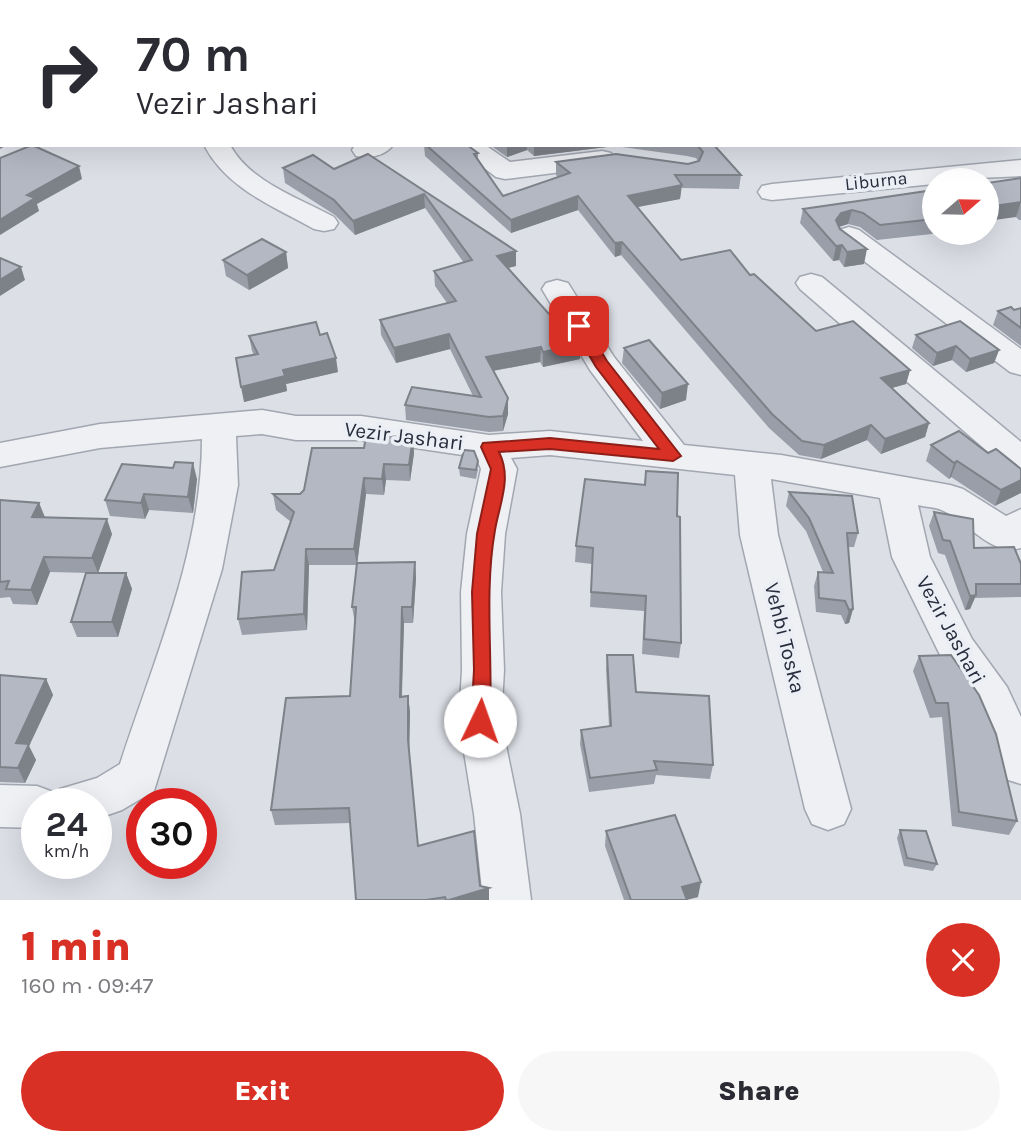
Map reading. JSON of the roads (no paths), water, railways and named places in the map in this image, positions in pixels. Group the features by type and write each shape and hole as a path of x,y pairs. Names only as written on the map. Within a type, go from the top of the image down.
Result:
{"street":[{"path":"218,147 222,156 243,178 324,223"},
{"path":"470,147 505,171 615,157 627,159"},
{"name":"Liburna","path":"772,192 1021,168"},
{"path":"849,236 1021,365"},
{"path":"811,283 1021,461"},
{"path":"557,289 601,363 673,456"},
{"name":"Vezir Jashari","path":"0,455 100,436 219,424 262,422 296,428 361,428 489,447 550,443 752,465 950,498 1017,533"},
{"path":"112,792 138,777 203,569 220,485 219,424"},
{"path":"489,447 499,469 486,534 481,592 483,670 480,721 497,814 507,900"},
{"name":"Vehbi Toska","path":"752,465 759,535 828,809"},
{"name":"Vezir Jashari","path":"897,490 911,557 958,652 992,700 1021,765"},
{"path":"0,806 21,807"}]}
